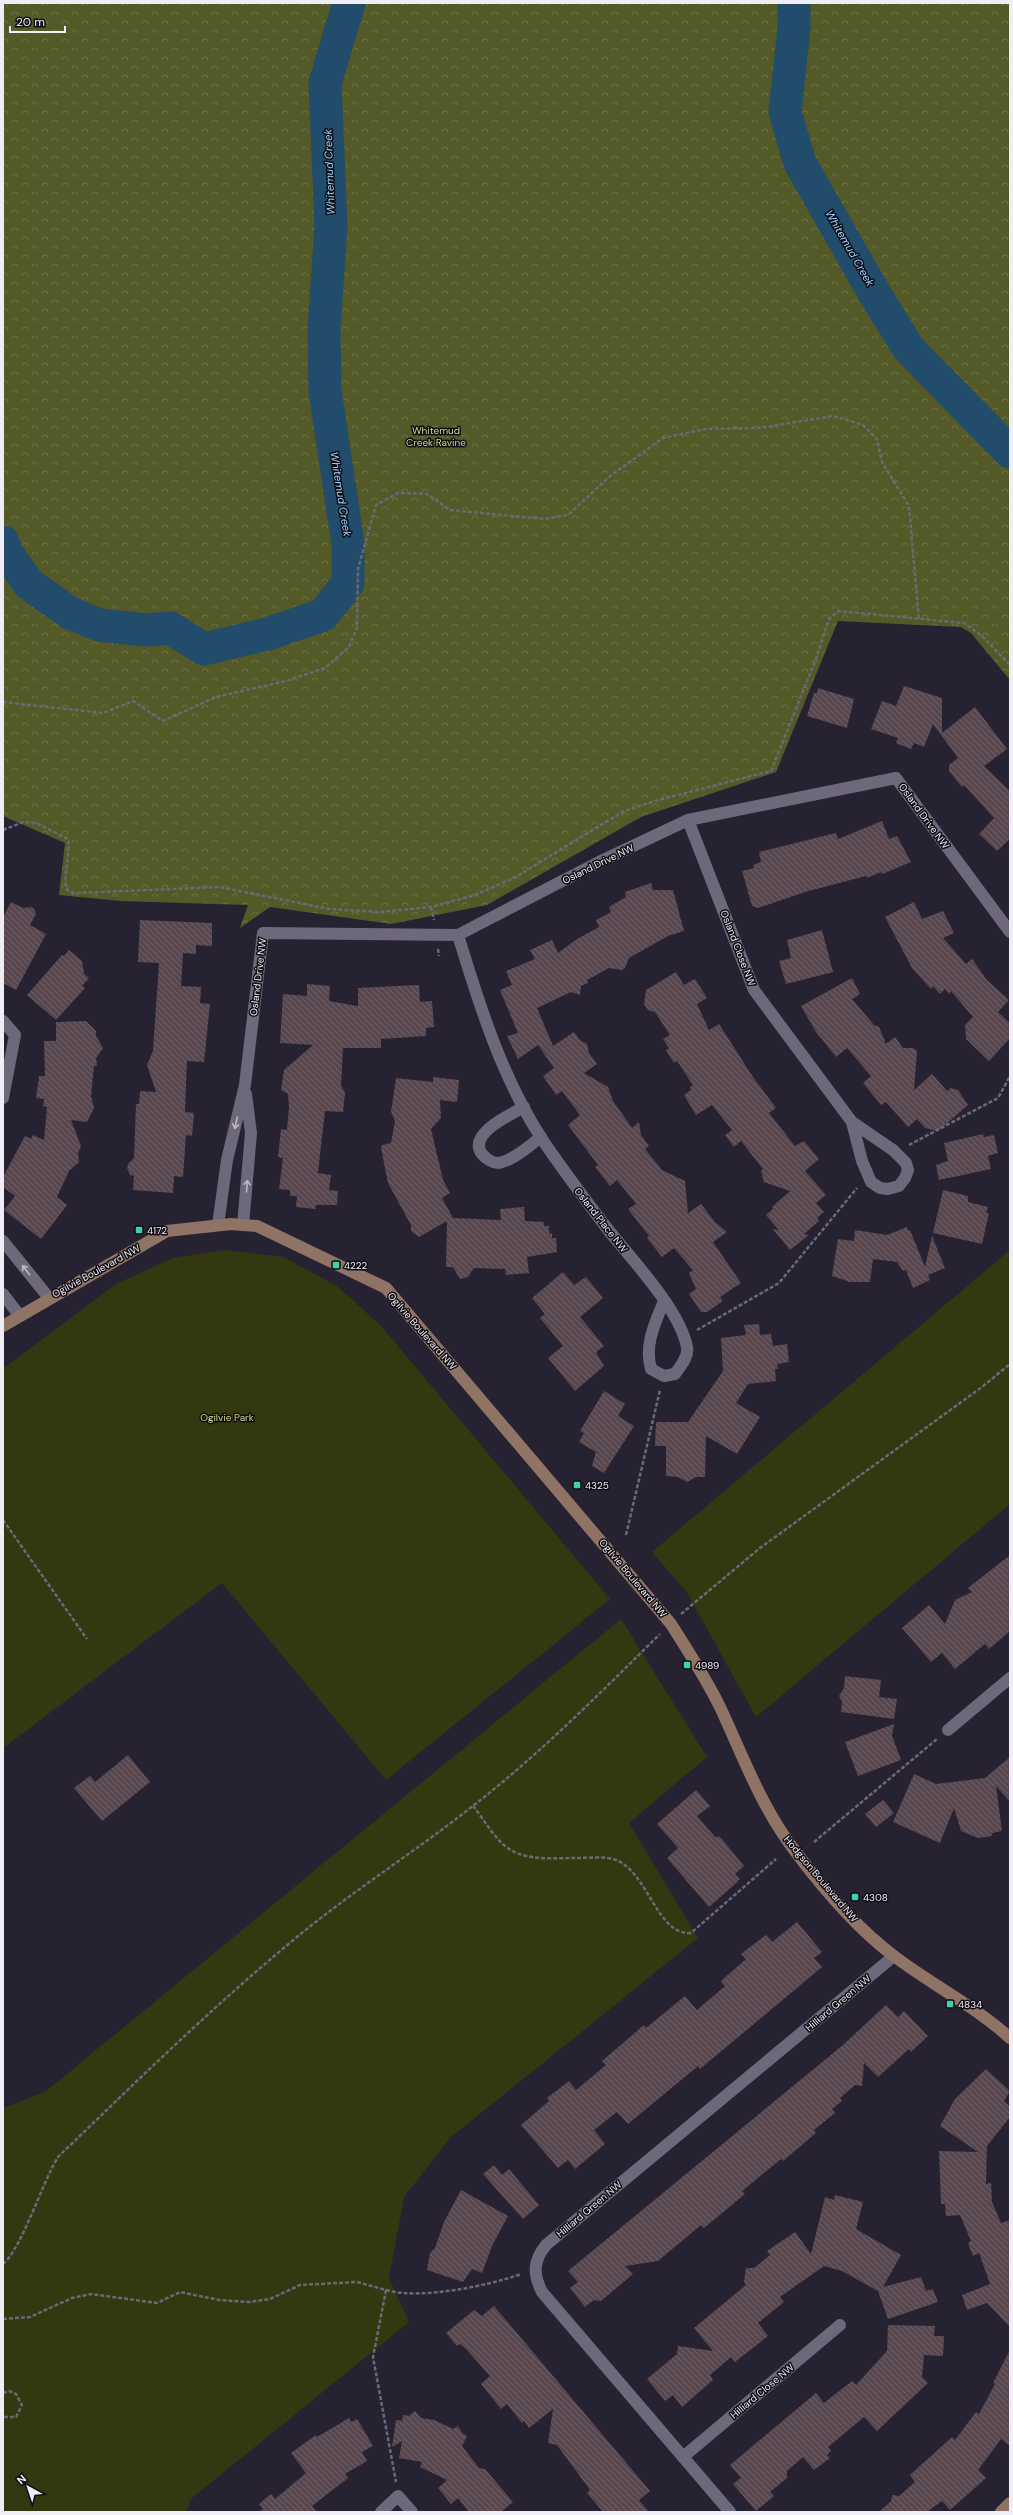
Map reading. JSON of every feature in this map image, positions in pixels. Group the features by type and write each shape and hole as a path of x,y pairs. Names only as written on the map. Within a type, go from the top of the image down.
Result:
{"street":[{"name":"Osland Drive NW","path":"218,1225 227,1160 245,1085 263,933 458,935 598,862 688,820 896,778 1010,932"},
{"name":"Osland Close NW","path":"688,820 754,990 852,1122 893,1150 906,1163 908,1170 905,1178 898,1186 888,1189 880,1188 871,1182 862,1161 852,1122"},
{"name":"Osland Place NW","path":"458,935 475,991 509,1078 541,1137 575,1185 664,1301 679,1325 688,1349 685,1360 675,1374 664,1376 651,1369 648,1357 653,1327 664,1301"},
{"path":"3,1021 15,1035 3,1098"},
{"name":"Osland Drive NW","path":"243,1225 251,1133 245,1085"},
{"path":"524,1106 496,1123 481,1137 479,1145 482,1154 490,1161 498,1163 506,1160 541,1137"},
{"name":"Ogilvie Boulevard NW","path":"3,1326 19,1315 167,1231 218,1225 257,1226 386,1288 671,1624"},
{"path":"3,1241 49,1298"},
{"path":"3,1294 19,1315"},
{"name":"Hodgson Boulevard NW","path":"671,1624 705,1679 747,1770 780,1830 834,1897 894,1956 960,2000 1010,2038"},
{"path":"948,1730 1010,1678"},
{"name":"Hilliard Green NW","path":"535,2270 537,2259 546,2245 894,1956"},
{"path":"535,2270 536,2280 542,2292 730,2512"},
{"name":"Hilliard Close NW","path":"683,2457 840,2325"},
{"path":"381,2512 398,2496 412,2512"},
{"path":"1000,2512 1010,2503"}],"path":[{"path":"3,702 103,713 132,701 163,721 216,697 286,682 325,668 349,647 357,627 358,569 376,505 398,493 427,494 450,510 544,519 568,516 609,477 663,438 706,430 759,428 834,416 863,425 877,439 882,462 909,506 919,620"},
{"path":"3,830 23,822 36,823 68,839 70,849 65,883 67,890 74,892 220,887 329,909 380,912 432,907 475,895 514,878 608,819 637,806 771,771 832,615 838,611 919,620 964,623 982,636 1010,665"},
{"path":"907,1147 998,1098 1010,1076"},
{"path":"691,1334 779,1283 857,1188"},
{"path":"3,2264 17,2244 49,2171 58,2157 184,2034 237,1987 341,1903 474,1806 535,1755 583,1712 688,1606 760,1548 982,1387 1010,1364"},
{"path":"626,1535 661,1386"},
{"path":"3,1520 87,1639"},
{"path":"814,1842 948,1730"},
{"path":"474,1806 510,1850 523,1855 550,1858 615,1860 628,1867 638,1877 665,1919 674,1929 683,1934 691,1933 696,1929 776,1859"},
{"path":"3,2319 30,2317 78,2296 99,2294 147,2303 162,2302 180,2292 222,2301 249,2302 270,2299 300,2285 357,2282 400,2294 454,2289 508,2279 535,2270"},
{"path":"386,2290 373,2357 398,2496"},
{"path":"3,2393 9,2391 16,2394 22,2405 16,2417 3,2417"}],"green space":[{"name":"Whitemud Creek Ravine","path":"3,3 1010,3 1010,680 971,633 961,627 838,621 776,772 641,817 487,905 391,924 270,907 240,928 248,905 121,901 59,895 65,843 3,816"},
{"name":"Ogilvie Park","path":"225,1250 283,1257 337,1286 382,1327 610,1599 386,1780 222,1583 3,1748 3,1369 116,1284 173,1258"},
{"path":"1010,1250 1010,1504 756,1717 686,1591 652,1552"},
{"path":"621,1619 707,1757 629,1823 698,1938 450,2138 404,2197 389,2278 409,2322 192,2498 186,2512 3,2512 3,2108 45,2092"}],"building":[{"path":"904,686 942,698 942,733 975,707 1007,749 984,766 1010,791 1010,839 997,851 979,834 994,818 964,785 962,787 949,771 949,765 958,758 933,724 924,747 914,743 911,749 896,743 898,738 871,729 882,701 896,706"},
{"path":"818,688 854,699 847,728 807,716 814,693 817,693"},
{"path":"882,821 889,839 897,836 911,862 882,874 881,872 867,878 866,876 805,892 758,908 752,906 742,871 754,868 753,865 761,862 759,852 836,833 838,839"},
{"path":"651,883 653,890 673,890 684,931 668,936 629,958 625,968 622,970 609,968 587,980 588,983 581,986 580,995 571,992 537,1008 553,1046 574,1032 580,1040 587,1044 589,1053 597,1064 584,1073 608,1087 613,1101 632,1128 639,1122 641,1135 649,1146 645,1149 662,1170 685,1181 688,1213 701,1204 715,1222 727,1232 713,1242 741,1283 720,1297 723,1301 707,1312 701,1312 689,1294 696,1289 689,1273 693,1270 674,1248 662,1257 647,1238 649,1236 628,1209 636,1204 617,1180 610,1186 595,1167 598,1165 568,1125 580,1115 562,1091 556,1095 543,1076 554,1068 538,1045 518,1059 507,1036 518,1033 500,990 512,985 506,971 535,959 530,950 552,940 558,953 577,939 599,927 596,920 611,912 609,907 626,897 625,892"},
{"path":"11,902 23,908 31,907 34,909 36,914 30,925 46,934 16,990 3,983 3,917"},
{"path":"914,902 922,919 943,911 954,933 943,938 966,964 972,959 987,980 1009,1000 998,1012 1010,1023 1010,1038 989,1061 966,1039 965,1025 973,1017 951,991 949,994 945,989 940,994 933,986 931,989 912,968 885,917"},
{"path":"140,920 212,923 212,946 196,945 196,954 183,953 181,986 201,987 200,1003 210,1004 204,1062 187,1061 185,1112 194,1113 192,1136 186,1135 183,1177 174,1176 173,1193 133,1190 134,1176 130,1175 127,1168 128,1164 134,1158 136,1104 139,1104 140,1091 156,1092 147,1065 153,1051 159,963 138,962"},
{"path":"822,930 833,972 786,984 779,961 791,958 787,940"},
{"path":"69,950 82,961 84,974 89,978 82,986 85,988 56,1020 27,995 62,955 64,956"},
{"path":"676,972 684,985 695,979 707,998 697,1004 709,1030 719,1024 753,1077 776,1108 769,1113 795,1146 804,1141 819,1159 805,1171 826,1195 816,1203 824,1212 817,1218 819,1221 804,1234 809,1235 790,1250 773,1229 779,1230 766,1215 773,1209 772,1207 790,1191 764,1182 761,1171 763,1169 741,1141 734,1147 725,1135 732,1130 712,1105 696,1115 684,1095 691,1090 690,1087 693,1085 677,1061 674,1063 666,1050 669,1048 663,1039 670,1035 655,1012 648,1010 644,1004 646,990"},
{"path":"852,978 860,994 852,999 874,1025 879,1027 886,1044 895,1037 903,1048 913,1048 917,1051 914,1090 932,1074 947,1091 951,1088 958,1090 968,1105 938,1131 925,1128 917,1119 908,1127 886,1102 881,1105 863,1083 871,1076 847,1048 836,1057 816,1032 801,1006"},
{"path":"307,984 330,986 329,1001 358,1006 358,988 419,985 420,1002 432,1001 434,1027 426,1028 426,1036 381,1039 381,1048 343,1048 341,1085 345,1093 343,1112 325,1111 318,1173 331,1175 329,1190 338,1191 337,1205 316,1205 315,1209 296,1207 297,1196 290,1196 290,1190 279,1189 283,1158 278,1157 281,1129 287,1130 289,1107 288,1094 281,1090 284,1070 313,1045 280,1043 283,994 307,996"},
{"path":"86,1021 96,1031 96,1036 103,1048 96,1058 97,1066 94,1066 91,1096 94,1108 87,1122 71,1120 81,1146 78,1153 79,1162 69,1171 57,1197 67,1205 41,1239 4,1210 15,1196 3,1187 3,1177 25,1136 31,1139 33,1135 44,1140 47,1107 43,1106 44,1099 36,1098 39,1076 45,1076 44,1041 56,1041 56,1022"},
{"path":"433,1077 459,1080 457,1102 440,1100 441,1118 431,1129 443,1180 450,1193 442,1198 453,1218 501,1220 500,1209 524,1207 525,1221 544,1222 544,1226 549,1226 549,1234 552,1233 552,1238 556,1238 557,1252 527,1257 529,1273 506,1275 505,1269 474,1268 468,1277 460,1279 453,1267 446,1267 447,1221 419,1237 411,1231 411,1225 388,1183 381,1148 382,1145 391,1143 395,1121 391,1112 396,1078 433,1082"},
{"path":"983,1134 984,1137 994,1135 998,1153 988,1156 991,1169 939,1180 936,1165 948,1161 944,1143"},
{"path":"943,1190 968,1196 968,1202 988,1207 986,1213 989,1213 982,1244 933,1233"},
{"path":"907,1227 908,1231 910,1230 925,1267 932,1236 945,1268 928,1275 930,1280 913,1288 906,1270 903,1271 897,1262 873,1259 870,1282 850,1282 832,1276 838,1239 854,1241 855,1230 887,1235"},
{"path":"563,1272 574,1285 586,1277 603,1298 580,1317 604,1346 596,1352 604,1366 575,1391 548,1358 563,1346 540,1318 545,1314 532,1298"},
{"path":"759,1324 760,1335 771,1334 773,1346 787,1344 789,1362 777,1364 778,1369 775,1369 776,1381 748,1384 736,1403 760,1417 737,1454 706,1436 705,1477 696,1477 687,1482 678,1477 666,1476 666,1446 655,1446 656,1422 688,1422 723,1371 721,1338 746,1335 744,1325"},
{"path":"604,1391 625,1404 618,1416 634,1426 604,1473 592,1466 596,1452 579,1442 584,1433 580,1431"},
{"path":"1010,1555 1010,1631 989,1649 985,1644 955,1669 942,1653 931,1662 902,1628 929,1605 945,1624 955,1600 972,1592 968,1588"},
{"path":"845,1676 881,1680 879,1697 897,1699 894,1719 841,1712 842,1701 839,1696 844,1688"},
{"path":"894,1724 892,1736 901,1760 858,1776 845,1742"},
{"path":"128,1755 150,1782 102,1821 74,1788 90,1776 95,1782"},
{"path":"1010,1757 1010,1802 996,1786 1002,1831 992,1833 992,1836 978,1838 961,1831 954,1808 940,1843 893,1822 914,1774 936,1784 985,1778"},
{"path":"696,1790 710,1806 697,1816 716,1838 718,1836 722,1839 744,1866 735,1874 740,1879 709,1907 667,1858 678,1848 657,1824"},
{"path":"883,1800 894,1813 876,1827 865,1814"},
{"path":"797,1922 822,1952 814,1958 822,1967 700,2069 698,2066 628,2124 617,2112 594,2130 605,2144 575,2169 568,2160 558,2168 521,2125 549,2101 547,2098 569,2081 576,2090 606,2065 602,2061 644,2025 646,2028 685,1996 697,2010 725,1986 721,1981 746,1959 741,1954 766,1935 772,1942"},
{"path":"886,2005 898,2017 904,2011 928,2036 911,2052 909,2049 878,2077 864,2063 862,2086 855,2085 840,2098 842,2101 832,2109 835,2113 814,2130 816,2133 783,2161 781,2159 742,2191 745,2194 704,2228 701,2225 658,2261 625,2266 633,2274 601,2301 594,2300 585,2307 570,2288 578,2282 568,2271 843,2045"},
{"path":"986,2069 1010,2091 1004,2101 1010,2107 1010,2117 987,2146 986,2184 991,2183 992,2202 1001,2223 1010,2220 1010,2327 987,2303 967,2310 962,2295 990,2284 979,2253 973,2256 968,2243 971,2241 960,2215 946,2216 945,2204 941,2204 939,2151 978,2152 940,2126 955,2099"},
{"path":"494,2165 502,2175 509,2169 539,2205 523,2219 483,2174"},
{"path":"461,2190 508,2216 492,2246 482,2273 472,2269 463,2282 427,2270 430,2253 435,2248 444,2222"},
{"path":"835,2195 863,2202 856,2229 901,2255 883,2287 921,2277 926,2291 933,2289 938,2302 888,2319 878,2291 842,2271 824,2266 780,2297 784,2302 758,2323 768,2336 735,2362 731,2357 710,2375 713,2380 682,2407 673,2395 665,2401 647,2379 677,2354 678,2346 713,2351 694,2328 746,2285 744,2282 746,2268 754,2268 770,2255 767,2251 795,2232 811,2254 825,2197 834,2200"},
{"path":"494,2306 650,2491 639,2500 649,2512 603,2512 587,2493 590,2490 557,2445 548,2443 553,2409 529,2428 524,2421 522,2423 507,2404 501,2409 481,2384 490,2376 466,2349 460,2344 457,2346 446,2333 474,2310 482,2316"},
{"path":"888,2325 935,2326 934,2336 944,2336 943,2356 924,2355 922,2377 928,2383 877,2431 864,2417 828,2447 831,2451 827,2455 830,2458 814,2470 803,2457 787,2471 787,2478 770,2492 774,2496 756,2511 733,2484 741,2478 730,2465 816,2393 824,2403 852,2381 856,2385 887,2351"},
{"path":"1010,2350 1010,2446 1001,2439 978,2470 986,2478 950,2510 942,2501 927,2512 879,2512 891,2501 892,2495 899,2496 915,2482 910,2475 952,2437 955,2440 976,2412 979,2414 995,2384 993,2383"},
{"path":"415,2411 421,2418 434,2420 453,2429 458,2426 462,2433 467,2436 462,2446 479,2468 485,2469 513,2502 501,2512 469,2512 458,2498 451,2504 438,2488 447,2480 420,2467 422,2462 399,2458 402,2441 392,2447 396,2420 402,2421 403,2415 409,2416"},
{"path":"349,2418 351,2422 357,2419 373,2446 362,2452 367,2461 345,2474 348,2478 312,2506 317,2512 259,2512 263,2509 259,2504 271,2494 275,2499 306,2473 291,2453 316,2435 317,2437"}],"waterway":[{"name":"Whitemud Creek","path":"3,542 7,553 29,584 70,613 99,625 146,630 170,628 204,649 267,634 323,615 348,583 348,544 325,391 324,329 331,226 325,83 349,3"},
{"name":"Whitemud Creek","path":"794,3 794,28 785,112 800,163 873,291 908,348 1010,452"}],"place":[{"name":"4172","path":"139,1230"},
{"name":"4222","path":"336,1265"},
{"name":"4325","path":"577,1485"},
{"name":"4989","path":"687,1665"},
{"name":"4308","path":"855,1897"},
{"name":"4834","path":"950,2004"}]}
